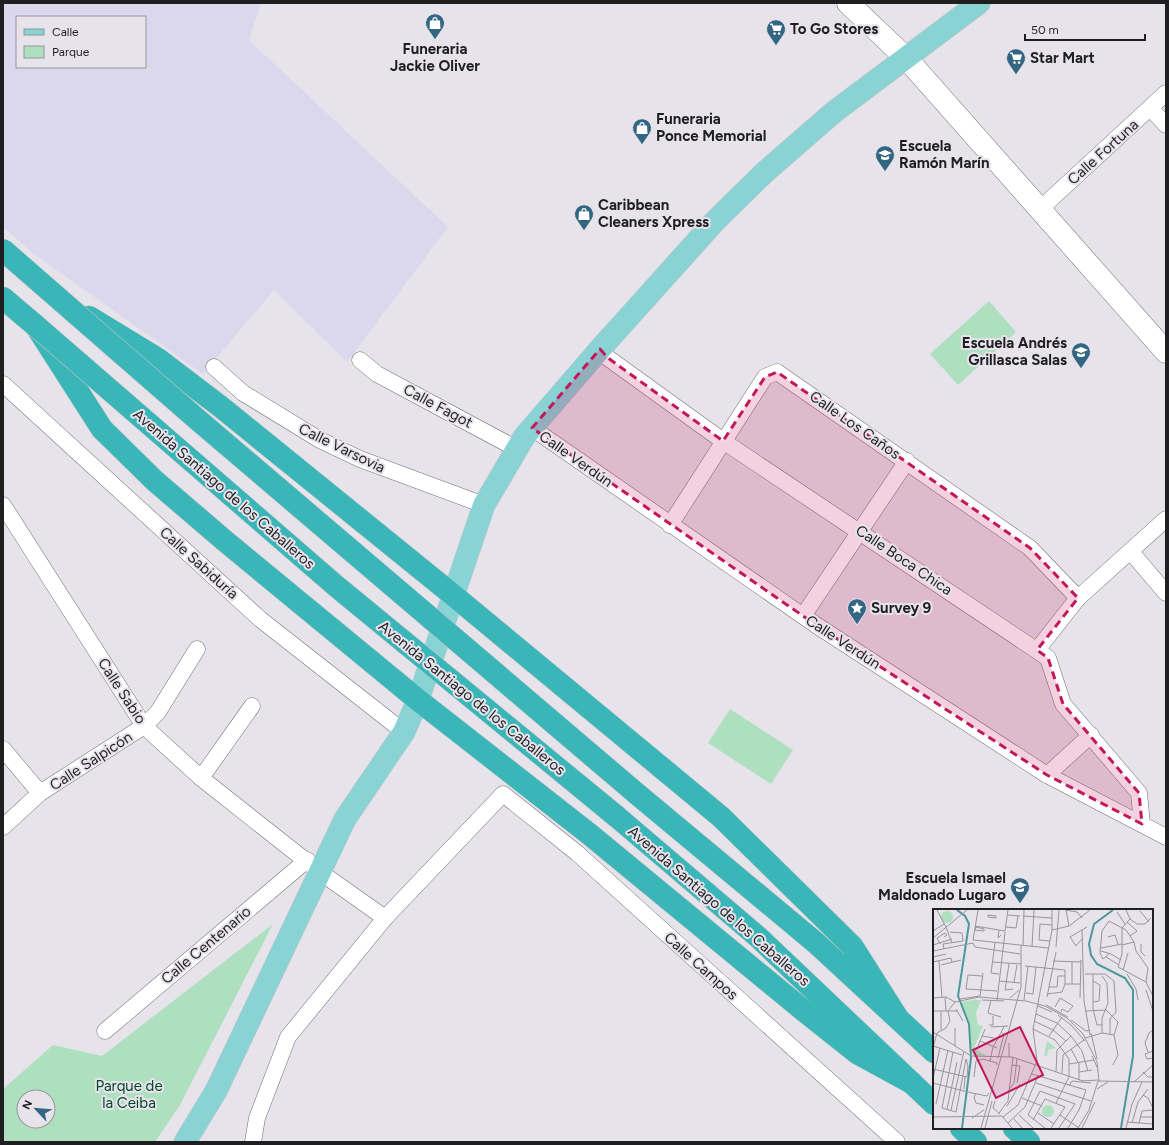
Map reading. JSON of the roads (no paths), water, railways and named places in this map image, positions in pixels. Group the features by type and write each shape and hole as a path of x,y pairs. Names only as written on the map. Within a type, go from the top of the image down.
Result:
{"highway":[{"name":"Avenida Santiago de los Caballeros","path":"3,250 637,794 810,938 933,1051"},
{"name":"Avenida Santiago de los Caballeros","path":"3,298 336,586 616,816 758,937 933,1103"},
{"path":"58,298 158,359 221,407 288,463 453,595 721,817 852,946 897,1017"},
{"path":"36,326 102,429 155,480 225,541 418,700 576,823 750,967 857,1052 912,1083"},
{"path":"962,1129 976,1142"},
{"path":"1015,1129 1029,1142"}],"main road":[{"path":"185,1142 216,1091 313,866 404,732 418,700 484,505 517,449 532,428 600,348 716,220 765,172 834,112 907,59 979,3"}],"street":[{"path":"848,3 907,59 1166,352"},
{"name":"Calle Fortuna","path":"1039,210 1151,109 1166,93"},
{"path":"1151,109 1166,124"},
{"name":"Calle Boca Chica","path":"600,348 608,358 723,441 860,531 1048,658 1063,704 1139,793 1142,824"},
{"name":"Calle Fagot","path":"360,360 377,374 517,449"},
{"name":"Calle Varsovia","path":"214,367 243,393 320,440 360,459 484,505"},
{"name":"Calle Los Caños","path":"670,525 765,377 777,372 908,461 1030,548 1078,598"},
{"name":"Calle Sabiduría","path":"3,384 260,619 404,732"},
{"name":"Calle Verdún","path":"532,428 803,616 1047,775 1166,837"},
{"path":"803,616 908,461"},
{"name":"Calle Sabio","path":"3,505 144,726 201,778 313,866 385,918"},
{"path":"1037,650 1078,598 1166,519"},
{"path":"1131,552 1166,592"},
{"name":"Calle Salpicón","path":"3,827 40,793 144,726 158,712 197,649"},
{"path":"201,778 252,706"},
{"path":"1047,775 1091,735"},
{"path":"3,749 40,793"},
{"name":"Calle Campos","path":"385,918 503,794 577,853 897,1142"},
{"name":"Calle Centenario","path":"105,1031 313,866"},
{"path":"253,1142 257,1118 288,1037 385,918"}],"place":[{"name":"Funeraria Jackie Oliver","path":"435,40"},
{"name":"To Go Stores","path":"776,46"},
{"name":"Star Mart","path":"1016,75"},
{"name":"Funeraria Ponce Memorial","path":"642,145"},
{"name":"Escuela Ramón Marín","path":"885,172"},
{"name":"Caribbean Cleaners Xpress","path":"584,231"},
{"name":"Escuela Andrés Grillasca Salas","path":"1081,369"},
{"name":"Survey 9","path":"857,625"},
{"name":"Escuela Ismael Maldonado Lugaro","path":"1020,904"}],"park label":[{"name":"Parque de la Ceiba","path":"129,1094"}]}
